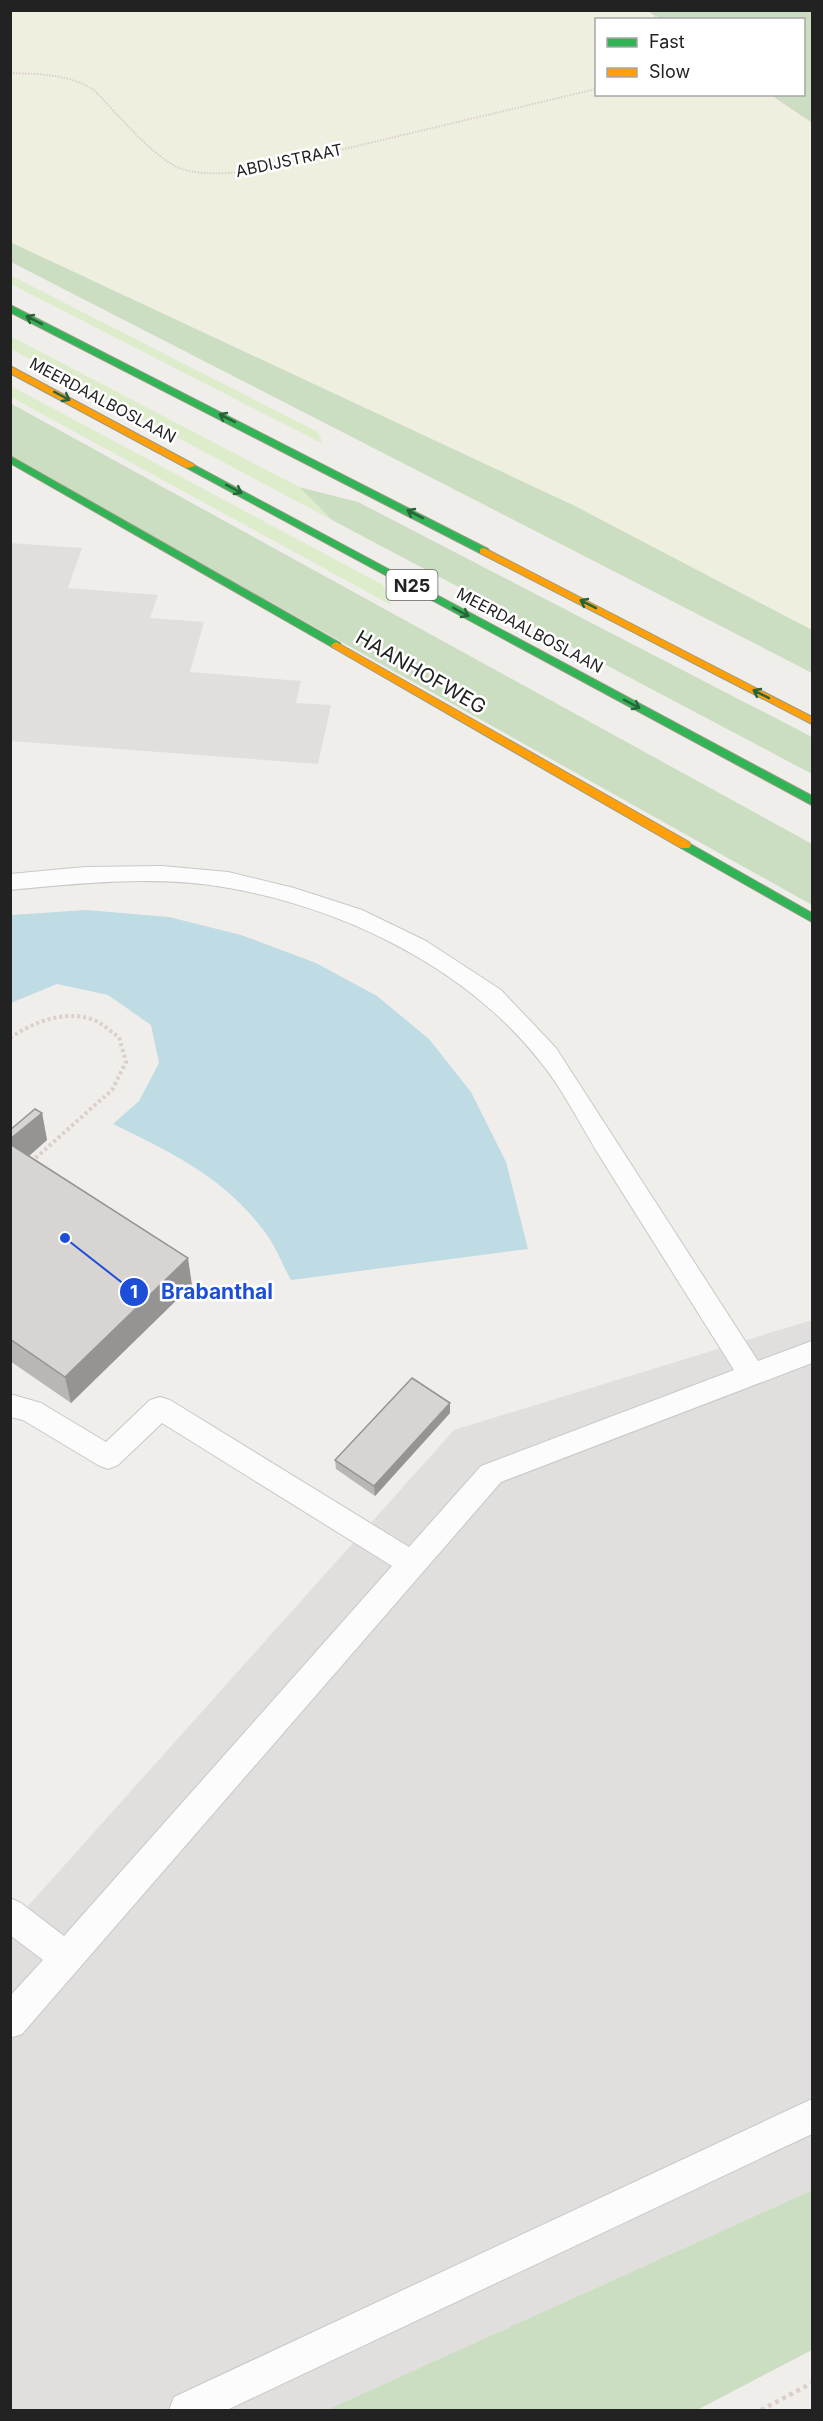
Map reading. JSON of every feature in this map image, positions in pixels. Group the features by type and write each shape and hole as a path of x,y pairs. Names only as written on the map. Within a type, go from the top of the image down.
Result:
{"main road":[{"name":"MEERDAALBOSLAAN","path":"10,308 316,463 813,721"},
{"name":"MEERDAALBOSLAAN","path":"10,369 813,801"},
{"name":"HAANHOFWEG","path":"10,459 813,918"}],"lane":[{"path":"10,882 85,875 162,874 228,880 294,896 354,916 418,947 494,996 548,1054 752,1375"},
{"path":"10,2022 491,1474 813,1352"},
{"path":"10,1405 31,1411 108,1457 160,1408 413,1564"},
{"path":"10,1914 66,1958"},
{"path":"187,2410 813,2116"}],"path":[{"name":"ABDIJSTRAAT","path":"10,73 38,74 82,82 95,91 163,159 182,169 214,174 252,171 595,89"},
{"path":"774,96 813,122"},
{"path":"10,1038 20,1030 55,1016 93,1019 118,1037 126,1062 112,1090 29,1163"},
{"path":"761,2410 813,2383"}],"green space":[{"path":"11,11 648,11 659,18 595,18 595,96 773,96 812,122 812,630 573,505 11,242"},
{"path":"648,11 812,11 812,122 773,96 805,96 805,18 659,18"},
{"path":"10,242 573,505 812,630 812,673 11,262"},
{"path":"10,275 318,432 323,444 11,284"},
{"path":"10,336 299,487 332,520 11,349"},
{"path":"11,386 383,585 391,605 11,397"},
{"path":"10,403 812,844 812,905 11,457"},
{"path":"299,487 358,502 812,737 812,774 332,520"},
{"path":"812,2190 812,2350 697,2410 326,2410"}],"shaded area":[{"path":"10,543 82,548 68,588 158,595 150,618 204,622 190,672 301,681 296,703 331,705 318,764 11,741"},
{"path":"812,1320 812,2190 326,2410 11,2410 11,1925 454,1430"}],"water":[{"path":"86,910 169,917 241,935 316,963 377,996 429,1039 471,1092 506,1162 528,1249 291,1280 267,1235 234,1198 198,1169 113,1124 139,1101 159,1063 151,1025 108,995 57,984 11,1003 11,915"}],"building":[{"path":"35,1109 42,1113 10,1139 10,1130"},
{"path":"10,1144 188,1258 65,1377 10,1339"},
{"path":"412,1378 450,1403 374,1486 335,1460"}],"traffic: fast":[{"path":"10,308 484,551"},
{"path":"10,459 336,645"},
{"path":"190,466 812,801"},
{"path":"685,845 812,918"}],"traffic: slow":[{"path":"10,369 190,466"},
{"path":"484,551 812,721"},
{"path":"336,645 685,845"}],"place":[{"name":"Brabanthal","path":"65,1238"}]}
